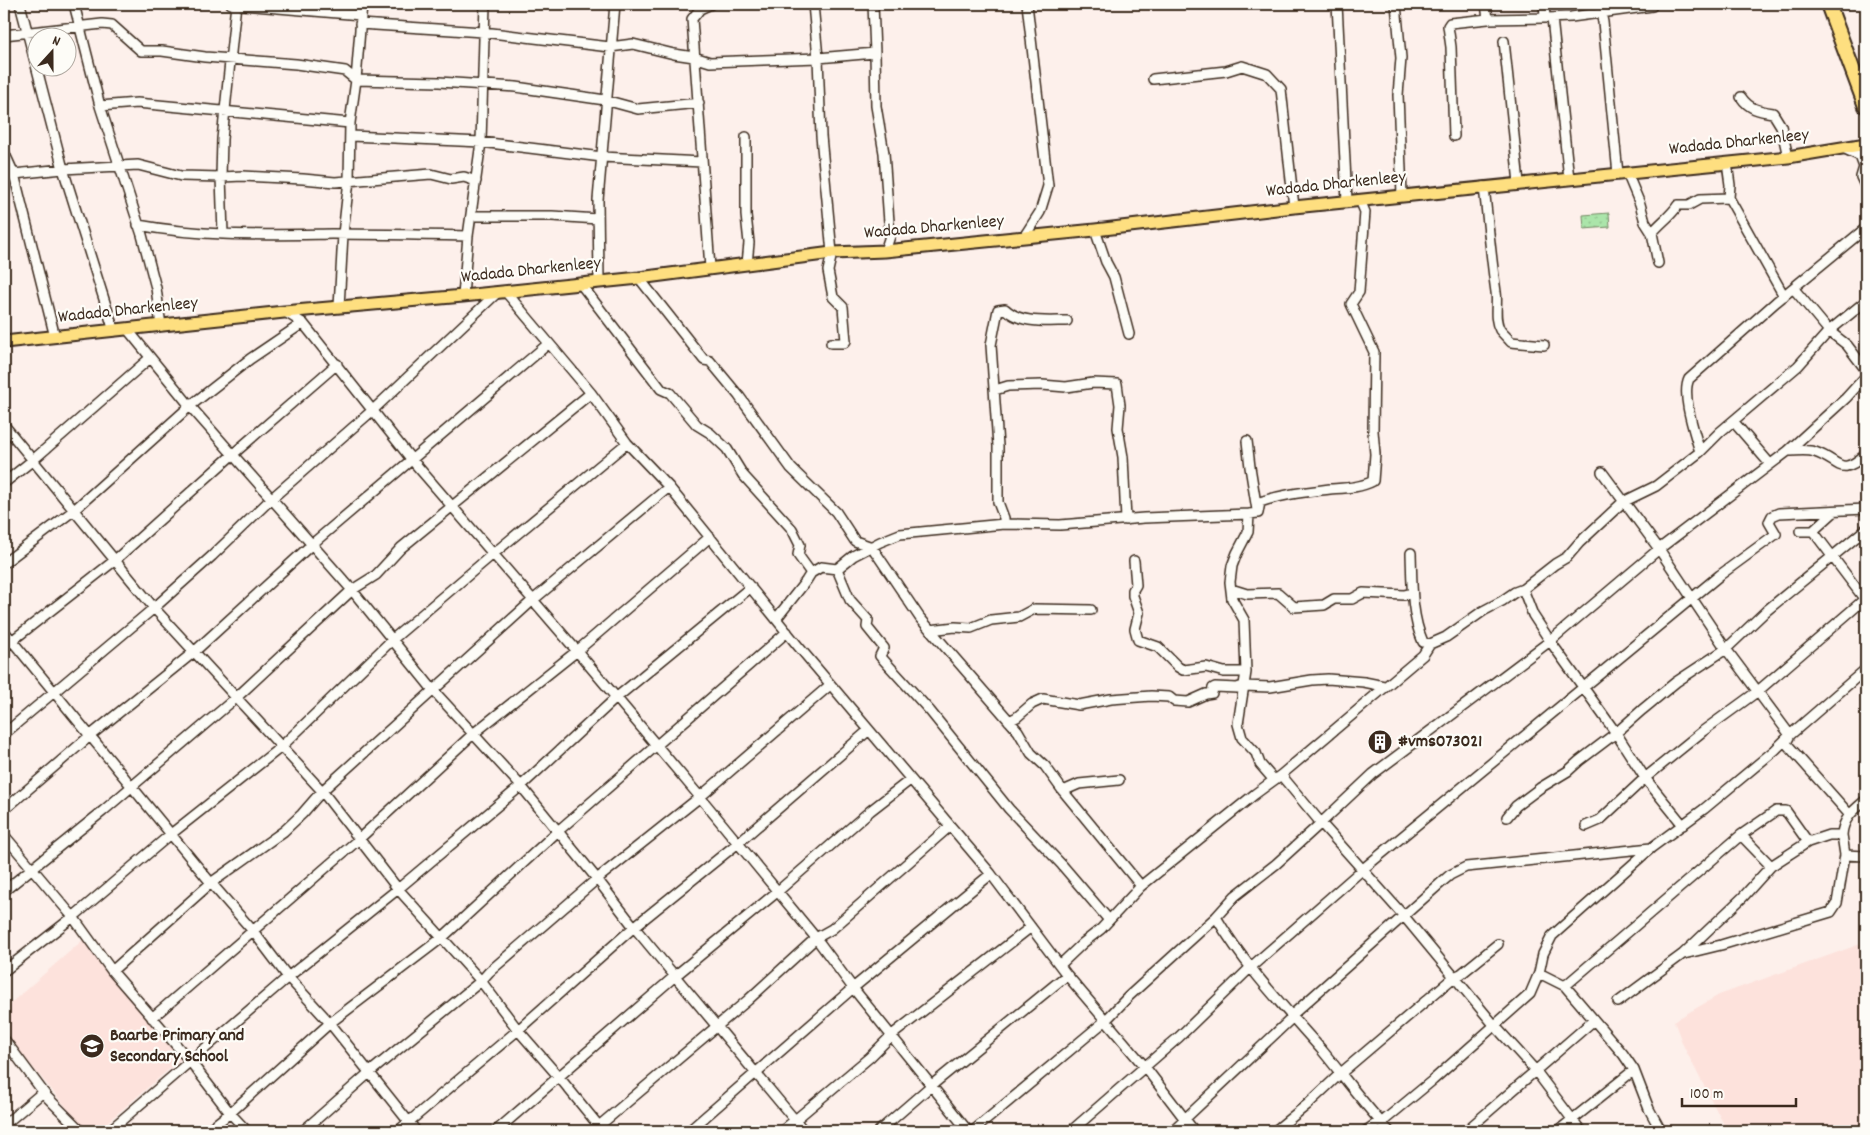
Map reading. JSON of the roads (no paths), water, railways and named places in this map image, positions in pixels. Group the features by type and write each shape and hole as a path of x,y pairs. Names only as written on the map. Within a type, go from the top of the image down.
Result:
{"highway":[{"path":"1828,4 1842,46 1866,106"},
{"path":"1838,4 1848,40 1866,81"}],"main road":[{"name":"Wadada Dharkenleey","path":"4,342 339,306 463,296 639,278 832,253 884,250 1095,230 1402,195 1788,157 1866,144"}],"street":[{"path":"20,4 28,30"},
{"path":"74,4 78,26 100,106 156,288 161,326"},
{"path":"223,234 221,177 224,110 231,59 234,4 610,47 633,44 710,62 818,58 875,53"},
{"path":"339,306 343,234 349,180 350,123 356,80 362,4"},
{"path":"463,296 468,236 481,142 485,4"},
{"path":"599,281 598,219 605,100 615,4"},
{"path":"710,4 700,10 692,19 710,268"},
{"path":"813,4 818,58 821,136 832,253 828,270 834,297 843,307 846,341 831,343"},
{"path":"874,4 876,106 884,153 890,236 884,250"},
{"path":"1024,237 1040,212 1048,186 1027,4"},
{"path":"1337,4 1347,202"},
{"path":"1396,4 1401,58 1398,95 1402,195"},
{"path":"1486,4 1488,19"},
{"path":"1544,4 1548,18 1569,179"},
{"path":"1454,136 1451,47 1448,26 1450,23 1488,19 1571,18 1600,8 1652,6 1651,4"},
{"path":"1600,8 1622,174 1640,204 1645,222 1652,233 1658,262"},
{"path":"64,28 102,24 112,25 141,51 162,50 231,59 296,64 345,71 356,80 439,82 516,87 605,100 638,109 699,103"},
{"path":"4,35 28,33"},
{"path":"1504,41 1519,183"},
{"path":"1153,79 1226,71 1242,66 1267,74 1282,89 1294,207"},
{"path":"40,78 63,169 114,331"},
{"path":"1741,97 1750,107 1757,111 1773,113 1781,126 1788,157"},
{"path":"100,106 137,103 350,123"},
{"path":"351,136 481,142 602,158 702,162"},
{"path":"746,137 746,215 749,243 747,264"},
{"path":"1845,149 1860,156 1864,167 1860,176 1866,188"},
{"path":"4,152 14,174 55,337"},
{"path":"1727,163 1730,185 1729,198 1784,296"},
{"path":"4,176 63,169 119,168 138,165 181,176 243,176 335,182 430,174 451,178 464,177 476,181"},
{"path":"1484,187 1491,243 1492,272 1497,294 1496,318 1500,330 1511,342 1544,345"},
{"path":"1652,233 1661,221 1673,213 1678,205 1689,205 1700,199 1729,198"},
{"path":"1360,200 1365,212 1359,292 1351,304 1374,352 1373,431 1375,454 1373,481 1367,485 1304,492 1260,502 1232,566 1232,599 1244,620 1246,672 1238,724 1242,738 1256,753 1260,764 1277,777 1363,869 1495,1026 1535,1070 1581,1131"},
{"path":"471,216 552,216 598,219"},
{"path":"138,225 159,229 223,234 468,236"},
{"path":"1700,452 1691,422 1686,385 1689,379 1866,228"},
{"path":"1095,230 1116,283 1129,334"},
{"path":"639,278 704,360 710,361 791,468 836,512 855,541 872,547 930,630 1009,721 1025,741 1031,753 1045,766 1063,791 1142,886"},
{"path":"580,283 661,389 670,393 697,425 710,433 727,449 743,475 792,529 800,545 798,555 811,573"},
{"path":"1794,288 1829,331 1847,345 1866,370"},
{"path":"4,734 154,608 271,499 373,410 502,291 591,393 627,443 669,487 830,685 991,874 1067,975 1104,1021 1145,1067 1194,1131"},
{"path":"1060,965 1083,943 1101,930 1142,886 1424,655 1430,644 1446,637 1483,611 1523,589 1554,564 1567,558 1579,543 1623,502 1656,486 1700,452 1733,420 1798,366 1829,331 1866,301"},
{"path":"1004,524 1004,518 998,502 998,446 991,345 998,310 1005,309 1013,316 1031,321 1067,321"},
{"path":"284,312 303,323 412,460 700,797 816,938 853,988 968,1131"},
{"path":"4,562 73,510 190,406 250,359 303,323"},
{"path":"128,330 232,455 352,590 433,690 521,786 598,879 634,927 804,1131"},
{"path":"4,810 91,735 194,652 311,546 548,344"},
{"path":"4,482 33,460 150,358"},
{"path":"4,646 114,561 337,364"},
{"path":"973,1131 1104,1021 1216,917 1235,896 1276,864 1373,774 1550,641 1659,549 1709,513 1788,451 1846,398 1866,376"},
{"path":"995,390 1008,386 1042,384 1066,387 1093,383 1117,384 1120,405 1118,428 1123,457 1126,520"},
{"path":"4,891 237,697 352,590 376,575 402,548 591,393"},
{"path":"1733,420 1770,464"},
{"path":"4,425 154,608 322,791 398,889 481,981 518,1030 559,1076 599,1130 816,938 832,929 950,826"},
{"path":"1247,441 1254,514"},
{"path":"4,972 171,834 281,747 393,639 627,443"},
{"path":"1788,451 1807,450 1817,453 1841,466 1853,465 1866,454"},
{"path":"1602,472 1659,549 1726,649 1790,735"},
{"path":"112,971 211,883 284,831 322,791 533,600 669,487"},
{"path":"1071,1131 1179,1038 1251,967 1363,869 1692,598 1776,534 1769,522 1772,516 1866,509"},
{"path":"1800,531 1813,531 1835,511"},
{"path":"776,619 811,573 821,568 837,569 853,556 900,534 1004,524 1060,525 1184,516 1254,514"},
{"path":"1507,818 1516,806 1568,771 1676,682 1726,649 1766,611 1866,529"},
{"path":"1586,826 1600,820 1645,778 1758,690 1866,599 1813,531"},
{"path":"152,1018 360,839 473,734 577,651 710,537"},
{"path":"1411,553 1412,592 1420,635 1423,642 1430,644"},
{"path":"1134,561 1136,585 1133,590 1133,596 1138,609 1135,629 1138,640 1158,647 1178,667 1184,670 1206,667 1224,672 1246,672"},
{"path":"837,569 850,600 868,620 867,627 884,648 880,656 930,711 1009,809 1062,865 1109,920"},
{"path":"109,1131 288,977 398,889 521,786 616,698 750,587"},
{"path":"1231,589 1247,594 1278,593 1294,607 1324,605 1334,599 1352,599 1363,593 1404,595 1412,592"},
{"path":"1523,589 1533,615 1550,641 1616,733 1645,778 1682,825"},
{"path":"930,630 955,627 971,628 991,620 1019,617 1034,609 1091,610"},
{"path":"4,630 211,883 253,930 288,977 330,1023 416,1131"},
{"path":"208,1131 330,1023 443,938 558,831 787,632"},
{"path":"1366,1131 1380,1122 1495,1026 1530,994 1552,936 1651,848 1741,778 1866,669"},
{"path":"1009,721 1042,699 1079,705 1111,699 1151,696 1169,697 1174,701 1188,702 1212,693 1215,687 1270,687 1278,684 1328,679 1384,686"},
{"path":"303,1131 369,1073 481,981 489,972 598,879 700,797 830,685"},
{"path":"398,1131 518,1030 634,927 738,843 869,730"},
{"path":"1790,735 1786,742 1849,814"},
{"path":"496,1131 675,976 777,892 870,811 910,780"},
{"path":"1063,791 1079,784 1119,780"},
{"path":"1683,954 1721,945 1830,912 1837,903 1845,855 1842,826 1849,814 1866,800"},
{"path":"1565,986 1742,835 1776,811 1786,811 1808,842"},
{"path":"4,835 72,917 112,971 247,1131"},
{"path":"1742,835 1771,866"},
{"path":"1618,1002 1683,954 1743,897 1771,866 1808,842 1828,835 1842,835"},
{"path":"1172,1131 1185,1121 1292,1016 1450,875 1466,867 1651,848"},
{"path":"1845,855 1866,856"},
{"path":"689,1131 853,988 991,874"},
{"path":"1216,917 1228,938 1251,967 1341,1073 1364,1104 1389,1131"},
{"path":"782,1131 870,1057 892,1036 1031,926"},
{"path":"1275,1131 1454,977 1461,974 1498,944"},
{"path":"1539,973 1565,986 1634,1070 1649,1109 1661,1131"},
{"path":"879,1131 932,1085 1067,975"},
{"path":"1466,1131 1594,1020"},
{"path":"5,1045 43,1092 82,1131"},
{"path":"1558,1131 1634,1070"},
{"path":"4,1125 43,1092"}],"place":[{"name":"#vms073021","path":"1380,742"},
{"name":"Baarbe Primary and Secondary School","path":"92,1046"}]}
